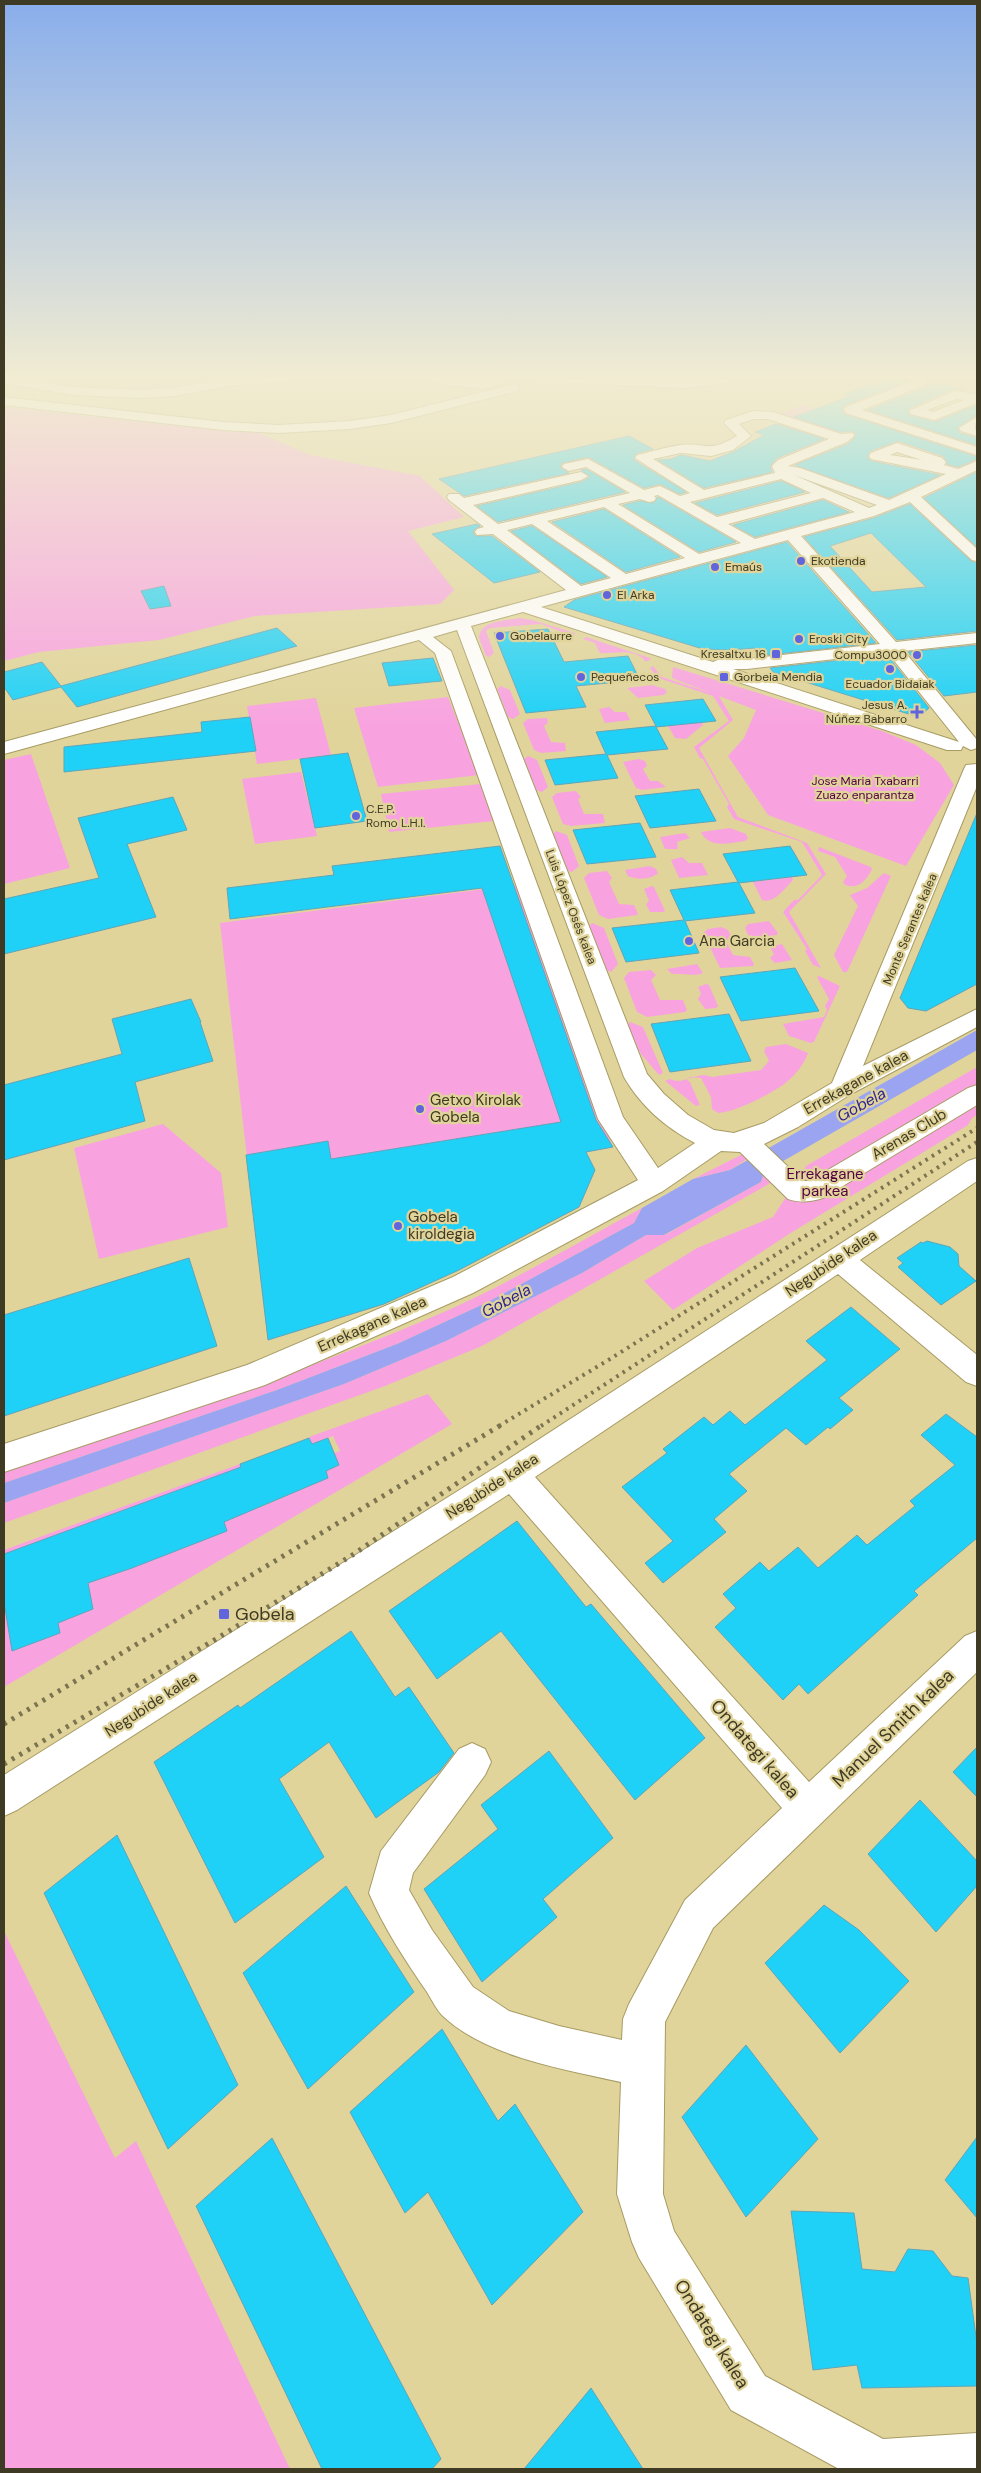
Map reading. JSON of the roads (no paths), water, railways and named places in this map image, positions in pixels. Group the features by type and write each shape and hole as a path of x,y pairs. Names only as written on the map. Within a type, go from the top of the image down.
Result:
{"street":[{"path":"486,493 457,500 484,528 571,594"},
{"path":"601,493 680,564"},
{"path":"666,493 713,523 754,545"},
{"path":"713,523 824,493"},
{"path":"827,493 869,513"},
{"path":"859,493 890,505"},
{"path":"4,748 792,535 869,513 918,493"},
{"path":"484,528 605,497 642,494 737,550"},
{"path":"677,500 701,494"},
{"path":"912,496 977,557"},
{"path":"484,528 534,519 605,497"},
{"path":"605,497 698,560"},
{"path":"553,514 640,575"},
{"path":"534,519 624,580"},
{"path":"792,535 893,649 967,745"},
{"path":"524,607 703,665 967,745"},
{"name":"Luis López Osés kalea","path":"462,623 636,1078 655,1100 691,1130 736,1144"},
{"path":"703,665 747,664 977,638"},
{"path":"427,640 443,651 611,1119 654,1184"},
{"path":"967,745 948,751 950,759 959,765 975,769"},
{"name":"Monte Serantes kalea","path":"842,1088 975,769"},
{"name":"Errekagane kalea","path":"4,1458 254,1376 463,1285 977,1017"},
{"name":"Arenas Club","path":"736,1144 797,1192 814,1192 977,1094"},
{"name":"Negubide kalea","path":"4,1798 512,1474 977,1168"},
{"path":"838,1258 977,1373"},
{"name":"Ondategi kalea","path":"512,1474 808,1809 699,1914 644,2019 640,2194 652,2234 748,2393 879,2464 977,2458"},
{"name":"Manuel Smith kalea","path":"808,1809 977,1648"},
{"path":"472,1762 396,1865 389,1893 418,1944 458,2002 499,2030 559,2047 643,2066"}],"water":[{"path":"977,1030 977,1050 764,1172 761,1182 664,1235 646,1235 582,1273 446,1341 344,1384 4,1503 4,1483 277,1390 397,1344 488,1302 634,1223 642,1208 693,1179 730,1170"}],"railway":[{"path":"499,1426 610,1359 977,1128"},
{"path":"541,1426 977,1142"},
{"path":"4,1724 501,1425"},
{"path":"4,1764 216,1639 351,1556 542,1425"}],"place":[{"name":"Ekotienda","path":"801,561"},
{"name":"Emaús","path":"715,567"},
{"name":"El Arka","path":"607,595"},
{"name":"Gobelaurre","path":"500,636"},
{"name":"Eroski City","path":"799,639"},
{"name":"Kresaltxu 16","path":"776,654"},
{"name":"Compu3000","path":"917,655"},
{"name":"Ecuador Bidaiak","path":"890,669"},
{"name":"Pequeñecos","path":"581,677"},
{"name":"Gorbeia Mendia","path":"724,677"},
{"name":"Jesus A. Núñez Babarro","path":"917,712"},
{"name":"C.E.P. Romo L.H.I.","path":"356,816"},
{"name":"Ana Garcia","path":"689,941"},
{"name":"Getxo Kirolak Gobela","path":"420,1109"},
{"name":"Gobela kiroldegia","path":"398,1226"},
{"name":"Gobela","path":"224,1614"}],"park label":[{"name":"Jose Maria Txabarri Zuazo enparantza","path":"865,788"},
{"name":"Errekagane parkea","path":"825,1182"}]}
